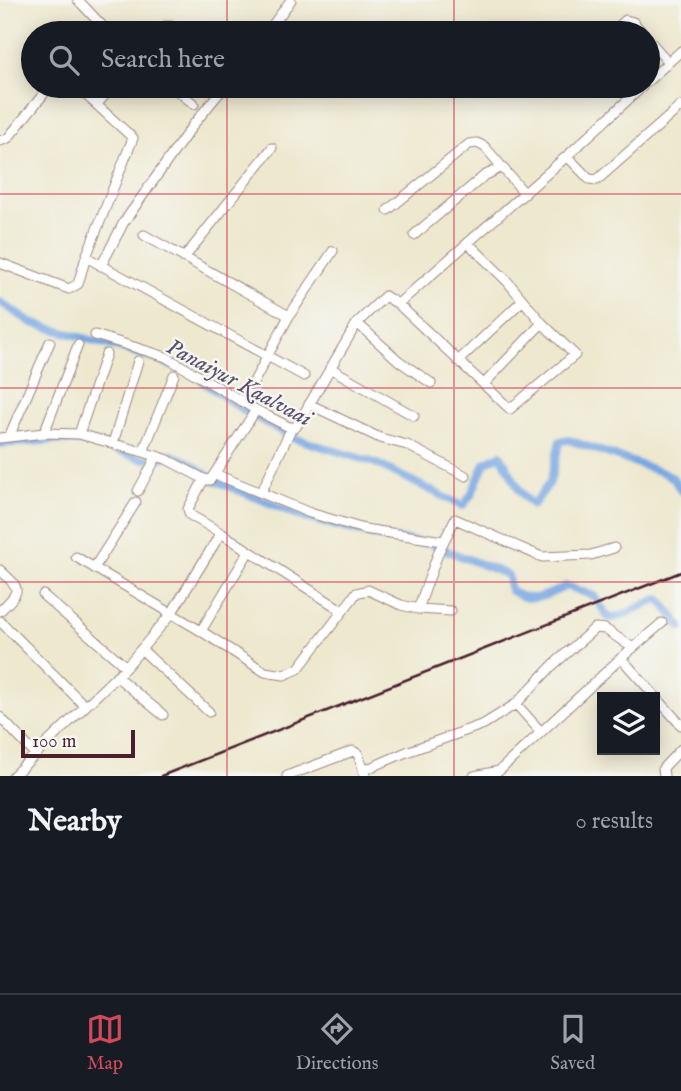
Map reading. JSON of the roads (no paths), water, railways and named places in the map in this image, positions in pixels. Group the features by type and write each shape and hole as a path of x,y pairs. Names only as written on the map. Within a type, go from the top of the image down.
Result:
{"street":[{"path":"78,0 98,21"},
{"path":"276,21 291,0"},
{"path":"660,70 681,51"},
{"path":"660,53 668,62"},
{"path":"0,141 8,138 40,98"},
{"path":"0,263 69,289 78,284 86,257 133,143 129,132 90,98"},
{"path":"97,104 102,98"},
{"path":"187,98 194,104"},
{"path":"102,266 124,222 215,98"},
{"path":"398,304 630,98"},
{"path":"567,156 589,179 597,180 681,106"},
{"path":"388,210 469,144 477,143 485,148 524,194"},
{"path":"184,258 272,148"},
{"path":"414,235 484,176 502,167"},
{"path":"144,235 289,316"},
{"path":"261,493 291,430 298,424 357,323 382,297 390,297 398,304 510,410 575,355 542,324 507,281 468,243"},
{"path":"243,402 289,316 332,251"},
{"path":"86,257 304,376"},
{"path":"458,361 523,300"},
{"path":"357,323 399,360 431,383"},
{"path":"484,384 542,324"},
{"path":"94,335 166,357 243,402 253,415 291,430"},
{"path":"5,437 50,342"},
{"path":"44,433 78,345"},
{"path":"79,434 106,354"},
{"path":"113,443 138,361"},
{"path":"330,368 414,416"},
{"path":"143,452 174,375"},
{"path":"309,404 380,438 407,445 466,476"},
{"path":"253,415 188,509 188,514 343,611"},
{"path":"5,437 44,433 79,434 161,457 310,513 364,529 412,535 441,545"},
{"path":"138,491 161,457"},
{"path":"94,568 136,502"},
{"path":"418,609 441,545 455,519 542,557 591,555 614,548"},
{"path":"13,776 126,667 171,614 220,533"},
{"path":"201,631 249,551"},
{"path":"76,557 265,672 284,676 299,669 356,593 368,590 401,605 451,611"},
{"path":"0,570 18,590 0,611"},
{"path":"43,595 126,667"},
{"path":"0,621 85,706"},
{"path":"474,776 499,771 621,657 663,623"},
{"path":"287,776 351,751 358,754 365,773 404,753 484,724 516,704 595,628 605,629 633,648"},
{"path":"141,649 209,712"},
{"path":"621,657 681,725"},
{"path":"116,676 163,715"},
{"path":"516,704 541,732"},
{"path":"0,717 36,755"},
{"path":"664,776 663,768 681,749"}],"waterway":[{"name":"Panaiyur Kaalvaai","path":"0,302 32,323 160,360 180,369"},
{"name":"Panaiyur Kaalvaai","path":"203,382 244,411 294,438 375,463 463,506 471,495 485,463 500,455 518,488 533,505 550,482 560,441 569,440 664,473 673,478 681,491"},
{"path":"0,444 55,440 89,442 149,459"},
{"path":"161,458 170,454 187,461 214,480 305,518 385,538 428,543 508,575 510,590 525,597 538,597 567,586 594,596 609,618 621,616 660,599 681,627"}],"railway":[{"path":"161,776 681,572"}]}
